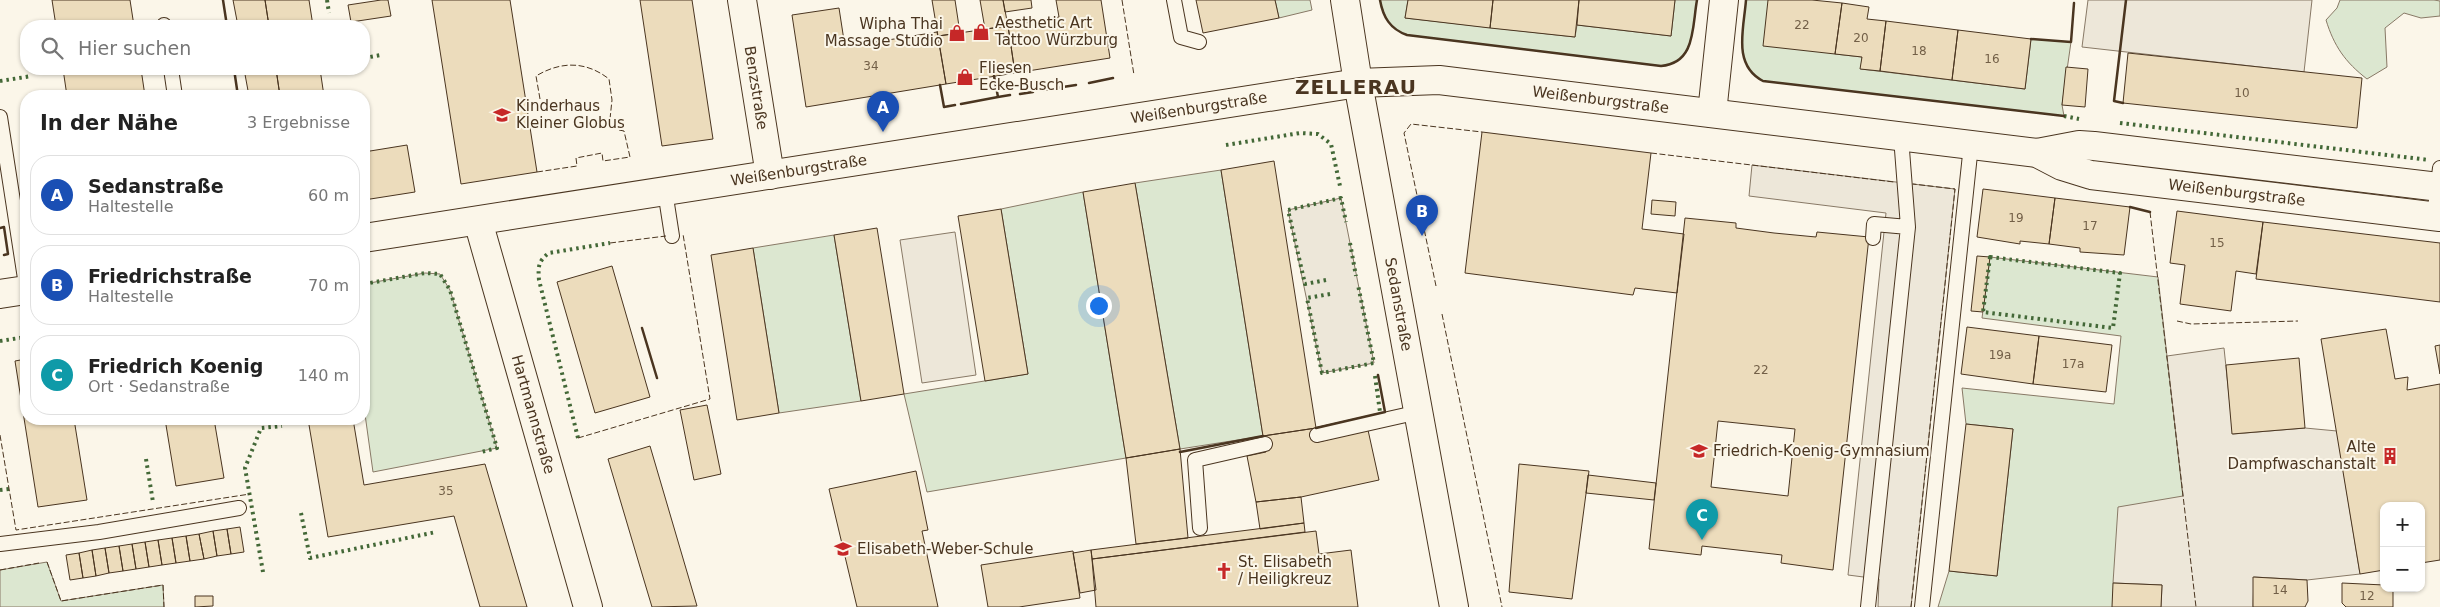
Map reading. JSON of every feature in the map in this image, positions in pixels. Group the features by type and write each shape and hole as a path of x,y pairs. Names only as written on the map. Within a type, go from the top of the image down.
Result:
{"street":[{"name":"Benzstraße","path":"742,0 770,174"},
{"name":"Sedanstraße","path":"1345,0 1358,83 1454,607"},
{"path":"1712,113 1724,0"},
{"name":"Weißenburgstraße","path":"370,237 1358,83 1439,80 1971,145 2037,154 2062,166 2090,174 2437,216"},
{"name":"Weißenburgstraße","path":"2037,154 2079,145 2439,180"},
{"name":"Hartmannstraße","path":"478,221 588,607"},
{"path":"0,294 20,291"}],"lane":[{"path":"1174,0 1181,37 1199,42"},
{"path":"172,75 174,90"},
{"path":"0,117 20,246"},
{"path":"1868,607 1908,227 1901,136"},
{"path":"1922,607 1971,145"},
{"path":"2437,216 2439,180"},
{"path":"665,191 672,236"},
{"path":"1873,238 1874,224 1908,227"},
{"path":"1317,435 1419,412"},
{"path":"1200,528 1195,460 1265,444"},
{"path":"0,544 99,532 239,508"}],"green space":[{"path":"1275,0 1310,0 1312,10 1279,18"},
{"path":"1380,0 1408,0 1405,18 1575,37 1577,25 1671,36 1675,0 1697,0 1690,42 1686,51 1672,63 1661,66 1407,35 1392,26"},
{"path":"1746,0 1768,0 1835,54 1862,57 1861,69 2025,89 2031,39 2071,42 2062,105 2064,116 1763,81 1753,74 1743,56 1742,34"},
{"path":"2340,0 2434,0 2440,1 2440,16 2421,18 2404,13 2385,28 2387,67 2367,79 2346,60 2329,29 2326,20 2337,8"},
{"path":"1221,170 1263,436 1180,449 1135,183"},
{"path":"1083,192 1126,458 927,492 904,394 1028,374 1001,209"},
{"path":"834,235 861,401 779,413 753,248"},
{"path":"1990,257 2158,277 2183,497 2112,607 1938,607 1949,571 1997,576 2013,429 1966,424 1962,388 2114,404 2121,336 1982,318"},
{"path":"425,273 440,274 450,290 497,448 373,472 366,425 370,425 370,283"},
{"path":"47,562 61,601 163,585 164,607 0,607 0,570"}],"shaded area":[{"path":"2088,0 2312,0 2304,72 2082,47"},
{"path":"1752,165 1955,189 1911,607 1878,607 1879,579 1848,575 1886,213 1749,196"},
{"path":"1341,198 1374,363 1322,373 1288,210"},
{"path":"955,232 976,375 922,383 900,240"},
{"path":"2224,348 2233,434 2305,428 2337,431 2360,574 2307,580 2254,577 2253,607 2161,607 2162,585 2113,583 2118,507 2183,496 2167,356"}],"building":[{"path":"52,0 130,0 133,20 55,20"},
{"path":"233,0 265,0 268,20 237,20"},
{"path":"265,0 309,0 312,20 268,20"},
{"path":"388,0 391,16 351,20 348,5"},
{"path":"432,0 510,0 537,172 461,184"},
{"path":"640,0 692,0 713,139 662,146"},
{"path":"932,0 955,0 960,33 938,36"},
{"path":"980,0 1003,0 1008,26 985,29"},
{"path":"1003,0 1031,0 1032,8 1005,12"},
{"path":"1056,0 1101,0 1110,58 1015,73 1008,26 1059,17"},
{"path":"1196,0 1275,0 1279,18 1203,33"},
{"path":"1408,0 1493,0 1490,28 1405,18"},
{"path":"1493,0 1579,0 1575,37 1490,28"},
{"path":"1579,0 1675,0 1671,36 1577,25"},
{"path":"1768,0 1812,0 1842,3 1835,54 1763,46"},
{"path":"1842,3 1869,7 1867,19 1886,21 1880,71 1860,69 1862,57 1835,54"},
{"path":"839,8 845,47 937,32 946,84 806,107 792,15"},
{"path":"1886,21 1958,30 1952,80 1880,71"},
{"path":"1008,26 1015,73 946,84 938,36"},
{"path":"1958,30 2031,39 2025,89 1952,80"},
{"path":"2128,53 2362,78 2357,128 2123,103"},
{"path":"2066,67 2088,69 2085,107 2062,105"},
{"path":"64,75 142,75 144,90 66,90"},
{"path":"245,75 277,75 279,90 248,90"},
{"path":"277,75 321,75 323,90 279,90"},
{"path":"1482,132 1651,153 1642,229 1684,234 1677,293 1635,288 1633,295 1465,273"},
{"path":"407,145 415,192 370,199 370,151"},
{"path":"1274,161 1316,428 1263,436 1221,170"},
{"path":"1135,183 1180,449 1126,458 1083,192"},
{"path":"1983,189 2055,198 2049,244 2020,241 2020,244 1977,237"},
{"path":"2055,198 2130,207 2124,255 2080,252 2080,248 2049,244"},
{"path":"1652,200 1676,202 1675,216 1651,214"},
{"path":"1001,209 1028,374 985,381 958,216"},
{"path":"2177,211 2263,222 2256,274 2236,271 2231,311 2180,304 2185,265 2170,263"},
{"path":"1685,218 1736,223 1736,228 1774,233 1816,237 1817,232 1869,237 1833,570 1781,563 1782,555 1702,546 1701,555 1649,549","holes":["1718,421 1795,429 1788,496 1711,487"]},
{"path":"2263,222 2440,243 2440,302 2256,279"},
{"path":"877,228 904,394 861,401 834,235"},
{"path":"753,248 779,413 737,420 711,255"},
{"path":"1977,256 1990,257 1983,312 1971,311"},
{"path":"612,266 650,397 595,413 557,282"},
{"path":"1967,327 2039,336 2033,384 1961,374"},
{"name":"Alte Dampfwaschanstalt","path":"2386,329 2395,379 2408,377 2407,390 2440,384 2440,560 2425,562 2425,502 2380,502 2380,571 2360,574 2321,339"},
{"path":"2039,336 2112,345 2106,392 2033,384"},
{"path":"2440,345 2440,374 2435,346"},
{"path":"2299,358 2305,428 2232,434 2226,365"},
{"path":"20,360 20,393 15,361"},
{"path":"707,405 721,474 694,480 680,410"},
{"path":"1966,424 2013,429 1997,576 1949,571"},
{"path":"25,425 75,425 87,500 38,507"},
{"path":"166,425 215,425 224,478 176,486"},
{"path":"309,425 354,425 364,485 485,464 527,607 480,607 454,516 328,537"},
{"path":"1316,428 1318,442 1368,430 1379,480 1301,497 1256,502 1247,456 1266,452 1263,436"},
{"path":"650,446 697,606 652,607 608,459"},
{"path":"1180,449 1188,538 1136,544 1126,458"},
{"path":"1519,464 1589,471 1572,599 1509,592"},
{"path":"916,471 928,530 922,531 938,607 857,607 829,489"},
{"path":"1588,475 1656,483 1654,500 1586,493"},
{"path":"1301,497 1304,523 1260,529 1256,502"},
{"path":"1304,523 1305,532 1092,559 1091,550"},
{"path":"240,527 244,552 231,554 227,529"},
{"path":"227,529 231,554 217,556 213,531"},
{"path":"213,531 217,556 204,559 199,534"},
{"name":"St. Elisabeth / Heiligkreuz","path":"1316,531 1319,554 1351,550 1358,607 1096,607 1092,559"},
{"path":"199,534 204,559 190,561 186,536"},
{"path":"186,536 190,561 176,563 172,538"},
{"path":"172,538 176,563 162,565 158,540"},
{"path":"158,540 162,565 149,567 145,542"},
{"path":"145,542 149,567 136,569 132,544"},
{"path":"132,544 136,569 123,571 119,546"},
{"path":"119,546 123,571 109,573 105,548"},
{"path":"105,548 109,573 96,576 92,550"},
{"path":"92,550 96,576 83,578 79,553"},
{"path":"1091,550 1096,590 1080,593 1073,553"},
{"path":"1073,551 1080,598 1019,607 988,607 981,565"},
{"path":"79,553 83,578 70,580 66,555"},
{"path":"2253,577 2307,580 2308,601 2305,607 2253,607"},
{"path":"2113,583 2162,585 2161,607 2112,607"},
{"path":"2342,583 2380,585 2380,592 2393,592 2393,607 2346,607 2342,603"},
{"path":"195,596 213,596 213,606 195,607"}],"hedge":[{"path":"327,0 329,13"},
{"path":"370,57 381,55"},
{"path":"0,81 32,76"},
{"path":"2064,116 2079,119"},
{"path":"2120,123 2429,160"},
{"path":"1226,145 1300,133 1318,134 1331,144 1340,186"},
{"path":"1326,280 1305,284 1288,210 1341,198 1346,222"},
{"path":"578,438 539,280 539,268 541,262 549,253 610,243"},
{"path":"1350,243 1356,276"},
{"path":"1990,257 2120,273 2113,328 1983,312 1990,257"},
{"path":"370,283 425,273 440,274 450,290 497,448 481,452"},
{"path":"1330,294 1307,298 1322,373 1374,363 1358,285"},
{"path":"0,341 20,338"},
{"path":"1375,376 1380,412"},
{"path":"263,572 245,468 261,428 282,426"},
{"path":"146,459 153,502"},
{"path":"0,490 9,489"},
{"path":"301,513 310,558 436,532"}],"fence":[{"path":"1122,0 1134,75"},
{"path":"540,99 536,76 545,71 564,66 582,66 600,73 609,79 612,100 610,119"},
{"path":"1436,286 1404,133 1411,124 1482,132"},
{"path":"537,172 577,166 576,158 602,153 603,161 630,157 624,131 619,130"},
{"path":"1651,153 1894,182"},
{"path":"1911,607 1955,189 1913,184"},
{"path":"2150,212 2196,607"},
{"path":"578,438 710,399 683,234"},
{"path":"610,243 666,236"},
{"path":"1442,314 1502,607"},
{"path":"2177,321 2191,324 2298,321"},
{"path":"0,435 16,530 250,494"},
{"path":"47,562 61,601 163,585 164,607"},
{"path":"0,570 39,563"}],"wall":[{"path":"223,0 226,20"},
{"path":"1380,0 1388,22 1407,35 1661,66 1681,58 1686,51 1693,32 1697,0"},
{"path":"1746,0 1742,34 1743,56 1753,74 1763,81 2064,116"},
{"path":"2123,103 2114,101 2126,0"},
{"path":"2031,39 2071,42 2074,3"},
{"path":"235,75 237,90"},
{"path":"961,104 998,97 994,76"},
{"path":"1089,83 1113,78"},
{"path":"940,85 944,107 955,105"},
{"path":"1043,90 1076,85"},
{"path":"1020,94 1033,92"},
{"path":"998,97 1010,95"},
{"path":"2130,207 2150,212"},
{"path":"0,228 4,227 8,254 4,255"},
{"path":"642,328 657,378"},
{"path":"1316,428 1385,412 1378,375"},
{"path":"1180,452 1263,436"}],"place":[{"name":"Aesthetic Art Tattoo Würzburg","path":"981,32"},
{"name":"Wipha Thai Massage Studio","path":"957,33"},
{"name":"Fliesen Ecke-Busch","path":"965,77"},
{"name":"Kinderhaus Kleiner Globus","path":"502,115"},
{"name":"Sedanstraße","path":"883,132"},
{"name":"Friedrichstraße","path":"1422,236"},
{"name":"Friedrich-Koenig-Gymnasium","path":"1699,451"},
{"name":"Alte Dampfwaschanstalt","path":"2390,456"},
{"name":"Friedrich Koenig","path":"1702,540"},
{"name":"Elisabeth-Weber-Schule","path":"843,549"},
{"name":"St. Elisabeth / Heiligkreuz","path":"1224,571"}],"district":[{"name":"ZELLERAU","path":"1356,87"}]}
